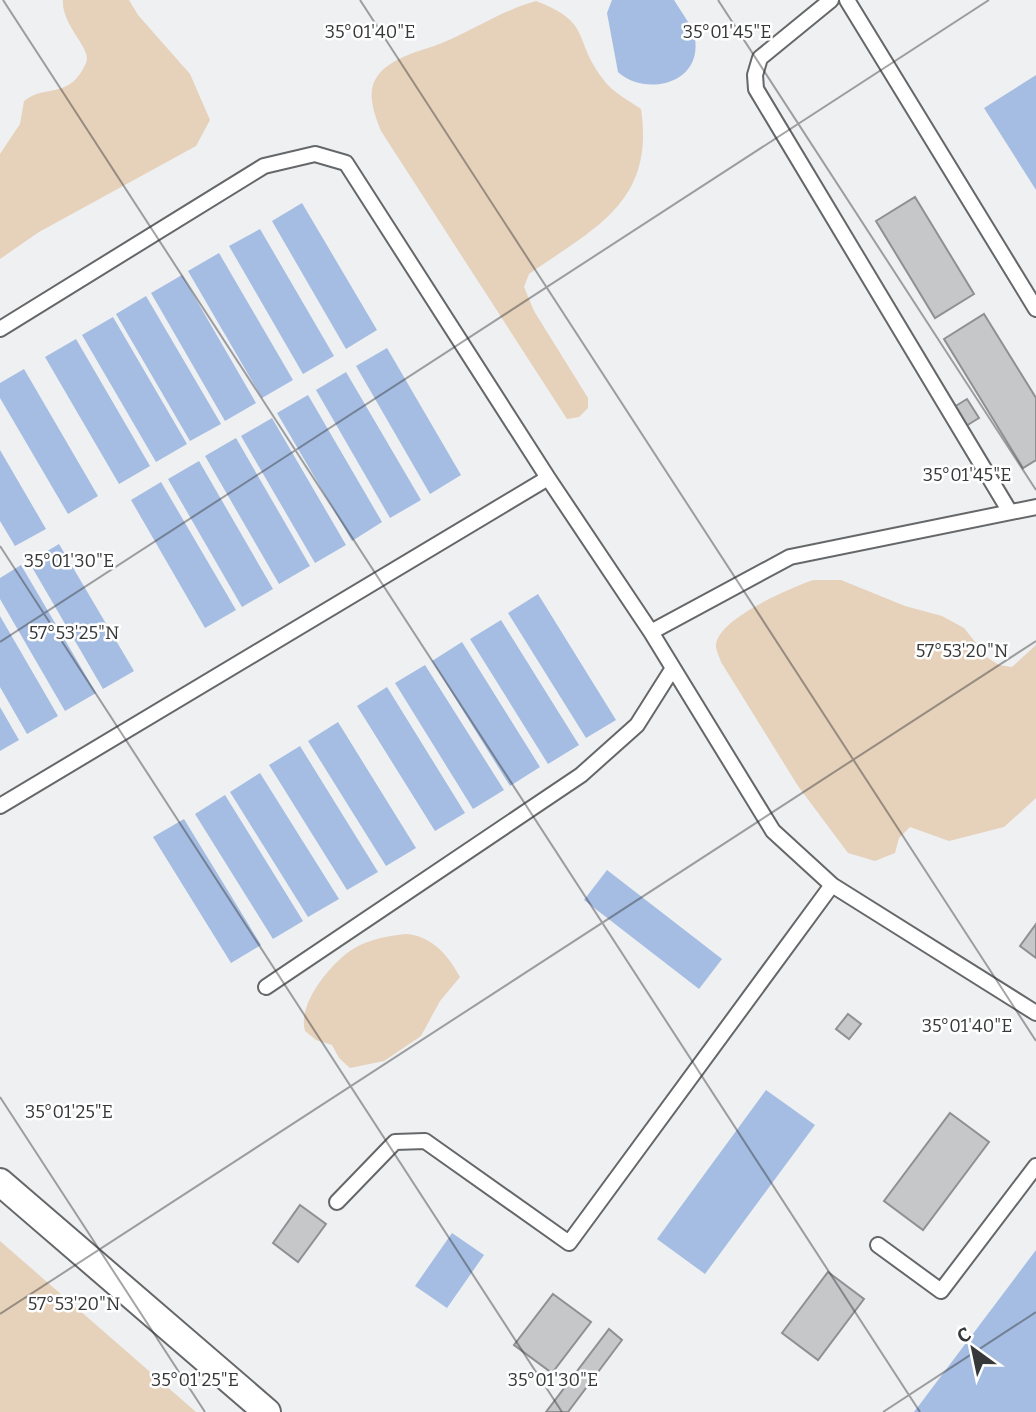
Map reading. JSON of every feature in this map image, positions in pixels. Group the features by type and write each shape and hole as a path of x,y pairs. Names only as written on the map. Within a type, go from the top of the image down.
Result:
{"street":[{"path":"0,1182 267,1412"}],"lane":[{"path":"831,0 760,58 755,75 756,89 1010,512"},
{"path":"847,0 1036,309"},
{"path":"0,329 264,166 316,154 346,163 548,478 651,632 773,831 832,885 1036,1013"},
{"path":"0,806 548,478"},
{"path":"651,632 790,557 1036,507"},
{"path":"266,988 581,775 637,725 673,668"},
{"path":"337,1202 395,1142 425,1141 569,1243 832,885"},
{"path":"878,1245 940,1291 1036,1167"}],"shaded area":[{"path":"63,0 129,0 138,15 190,74 210,120 196,146 39,232 0,259 0,154 20,124 24,101 40,93 65,87 80,75 86,63 85,51 67,19"},
{"path":"536,1 554,9 574,25 587,53 607,84 641,109 643,141 639,168 629,190 615,209 597,226 529,274 524,287 534,311 588,398 588,408 579,417 567,419 381,131 372,102 375,81 392,63"},
{"path":"813,580 841,580 905,606 942,616 964,628 988,658 999,665 1012,667 1036,645 1036,798 1004,827 949,841 910,827 899,838 895,853 875,861 848,853 798,786 721,662 716,648 719,636 741,615 773,597"},
{"path":"406,934 424,938 438,948 460,977 440,1001 421,1036 384,1061 350,1068 339,1058 332,1045 316,1040 305,1031 304,1020 311,997 326,974 353,949 372,940"},
{"path":"0,1241 196,1412 0,1412"}],"water":[{"path":"612,0 674,0 694,34 695,54 690,67 669,82 656,84 629,80 618,72 607,13"},
{"path":"1036,75 1036,190 984,108"},
{"path":"302,203 377,330 346,349 272,221"},
{"path":"260,229 334,356 303,374 229,246"},
{"path":"219,253 293,380 262,398 188,271"},
{"path":"182,275 256,403 225,421 151,293"},
{"path":"146,296 221,424 190,441 116,314"},
{"path":"113,317 187,444 156,462 82,335"},
{"path":"76,339 150,466 119,484 45,357"},
{"path":"387,348 461,475 430,494 356,366"},
{"path":"24,369 98,496 68,514 0,398 0,383"},
{"path":"346,372 421,500 390,518 316,390"},
{"path":"308,395 382,522 352,541 277,413"},
{"path":"272,418 346,545 315,563 241,436"},
{"path":"236,438 310,566 279,584 205,456"},
{"path":"0,450 46,529 15,546 0,521"},
{"path":"199,461 273,589 242,607 168,479"},
{"path":"161,482 236,610 205,628 131,500"},
{"path":"59,544 134,671 103,689 29,562"},
{"path":"21,565 96,693 65,711 0,599 0,578"},
{"path":"538,594 616,720 586,738 508,613"},
{"path":"0,616 58,716 27,734 0,687"},
{"path":"501,620 579,745 548,764 470,639"},
{"path":"462,642 540,767 510,786 432,661"},
{"path":"425,665 504,790 473,809 395,683"},
{"path":"387,687 465,813 435,831 357,706"},
{"path":"0,707 19,740 0,751"},
{"path":"338,722 416,848 386,866 308,741"},
{"path":"300,746 378,872 347,890 269,765"},
{"path":"260,773 339,899 308,917 230,792"},
{"path":"225,795 303,921 273,939 195,814"},
{"path":"184,819 261,945 231,963 153,837"},
{"path":"607,870 722,959 699,989 584,900"},
{"path":"766,1090 815,1125 705,1274 657,1239"},
{"path":"452,1233 484,1255 447,1308 415,1286"},
{"path":"1036,1250 1036,1412 914,1412"}],"building":[{"path":"915,197 974,294 935,318 876,221"},
{"path":"984,314 1036,398 1036,460 1023,468 944,339"},
{"path":"967,399 979,418 966,426 954,407"},
{"path":"1036,924 1036,958 1020,946"},
{"path":"848,1014 861,1024 849,1039 836,1029"},
{"path":"950,1113 989,1142 923,1230 884,1201"},
{"path":"300,1205 326,1224 298,1262 273,1243"},
{"path":"828,1272 864,1299 818,1360 782,1333"},
{"path":"553,1294 591,1322 552,1373 514,1345"},
{"path":"609,1329 622,1340 568,1412 546,1412"}]}
